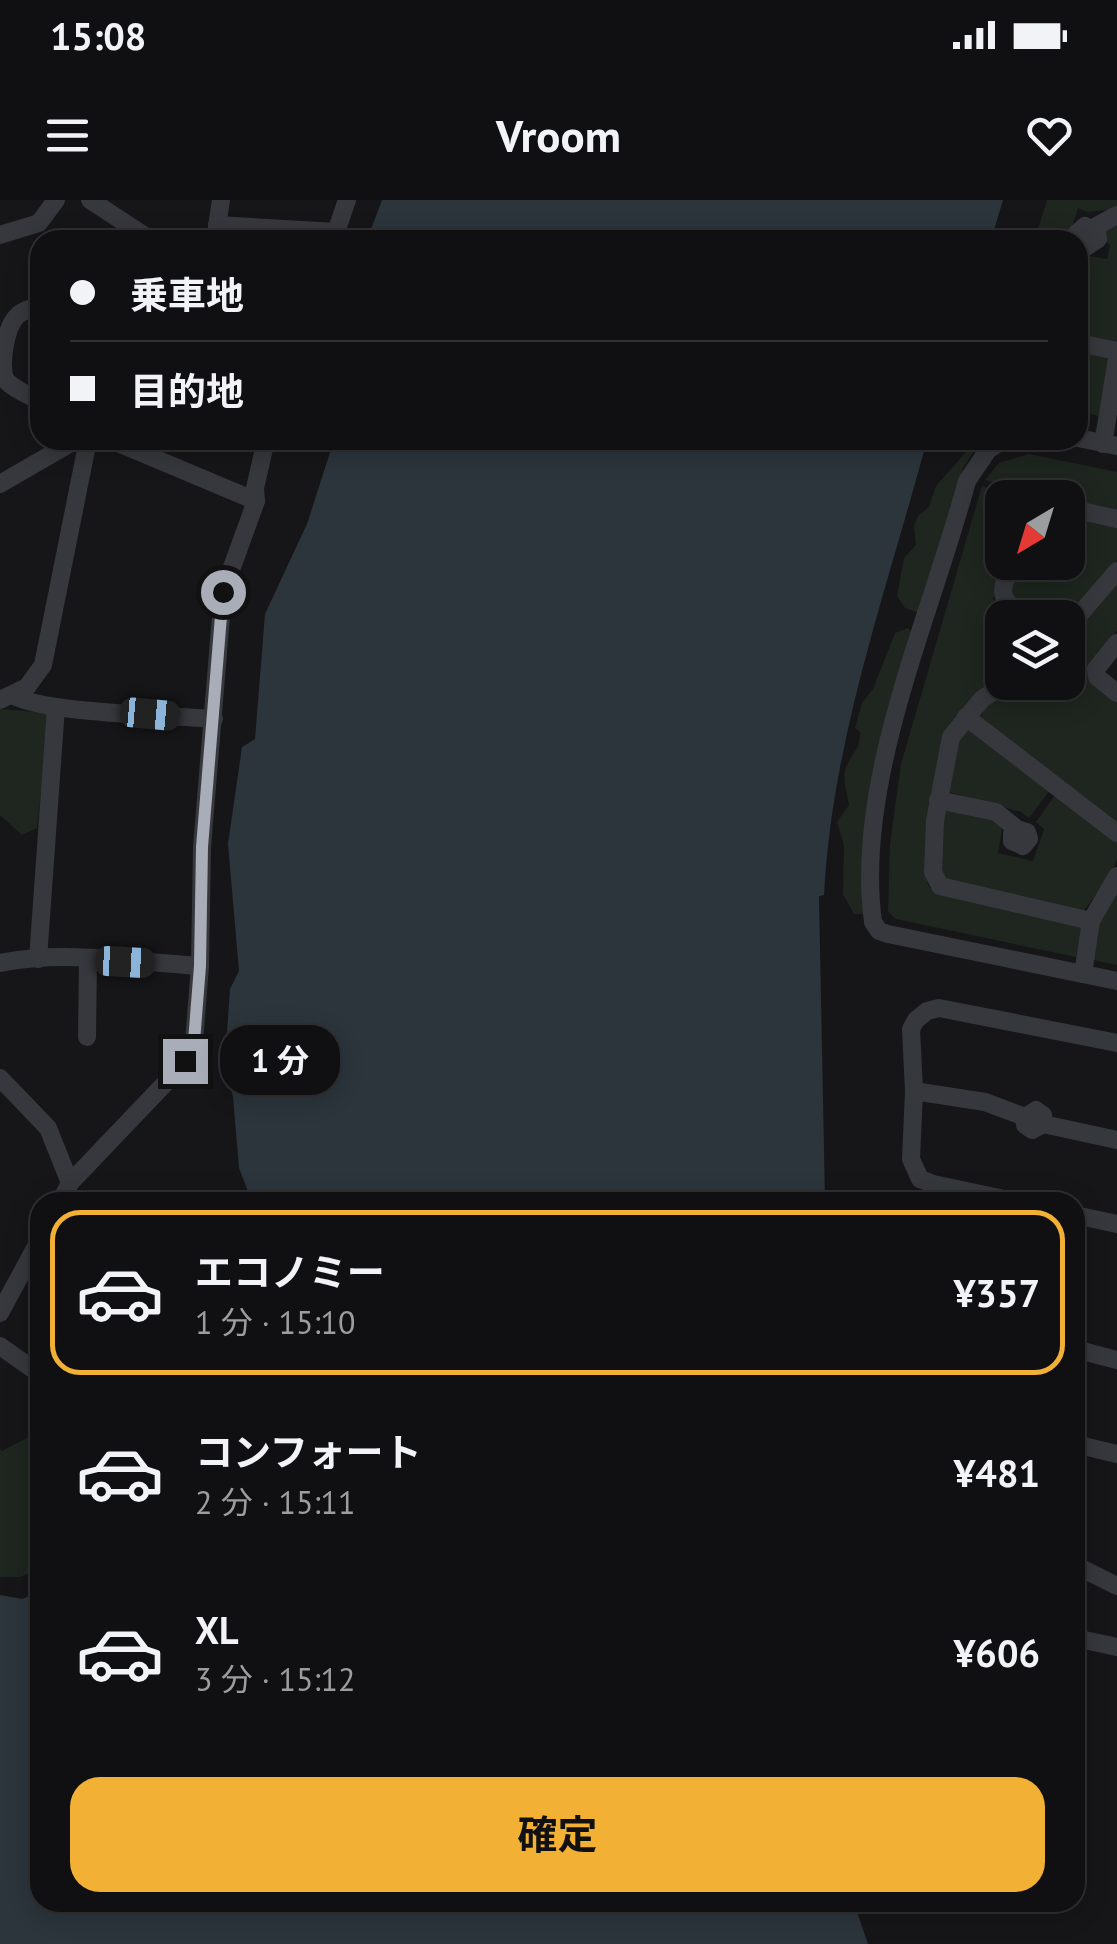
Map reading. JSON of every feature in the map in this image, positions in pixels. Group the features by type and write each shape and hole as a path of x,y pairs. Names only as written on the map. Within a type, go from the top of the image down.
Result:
{"street":[{"path":"0,235 39,223 56,200"},
{"path":"90,200 126,230"},
{"path":"216,230 221,200"},
{"path":"337,230 347,200"},
{"path":"1088,246 1094,245 1098,236 1094,228 1117,215"},
{"path":"30,310 18,315 6,335 2,370 11,384 30,396"},
{"path":"1088,345 1117,355 1110,445"},
{"path":"0,484 59,450"},
{"path":"6,698 27,686 43,665 86,450"},
{"path":"135,450 256,501"},
{"path":"65,1192 193,1054 200,966 202,847 223,592 256,501 264,450"},
{"path":"988,450 966,481 896,717 874,827 873,922 879,931 888,934 1117,981"},
{"path":"1085,512 1117,519"},
{"path":"1085,608 1117,571"},
{"path":"1117,642 1096,669 1097,677 1117,693"},
{"path":"985,697 951,737 938,800 934,872 940,886 1091,921"},
{"path":"6,698 214,719"},
{"path":"38,959 56,706"},
{"path":"966,716 1117,833"},
{"path":"938,800 996,812 1017,830"},
{"path":"1083,974 1091,921 1117,876"},
{"path":"0,964 88,959 200,966"},
{"path":"87,1037 88,959"},
{"path":"977,1192 920,1178 911,1159 911,1030 927,1011 939,1008 1117,1043"},
{"path":"0,1078 48,1128 70,1183"},
{"path":"914,1091 985,1102 1025,1117 1031,1111 1040,1112 1043,1124 1117,1140"},
{"path":"1085,1217 1117,1224"},
{"path":"0,1314 30,1258"},
{"path":"0,1346 30,1367"},
{"path":"1085,1352 1117,1360"},
{"path":"1085,1446 1117,1454"},
{"path":"1085,1569 1117,1586"},
{"path":"1085,1640 1117,1646"}],"shaded area":[{"path":"382,200 1003,200 994,230 371,230"},
{"path":"1047,200 1117,200 1117,209 1087,212 1078,208 1071,230 1038,230"},
{"path":"1117,223 1117,343 1088,338 1088,256 1107,259 1110,245 1103,239 1104,229"},
{"path":"1088,352 1108,357 1112,362 1099,416 1088,414"},
{"path":"331,450 924,450 850,722 829,837 824,895 819,896 825,1192 248,1192 239,1168 233,1097 225,1062 230,989 239,971 228,844 242,747 255,739 265,614 307,524"},
{"path":"975,450 963,468 919,613 905,608 897,596 904,558 916,545 914,526 918,516 929,507 936,486 967,451"},
{"path":"1029,454 1117,472 1117,512 1085,505 1085,480 985,480 999,463"},
{"path":"982,486 985,487 985,580 1000,580 994,600 985,600 985,696 943,742 930,804 926,877 929,887 936,892 1080,924 1084,934 1080,958 896,919 888,912 890,844 901,764"},
{"path":"1085,519 1117,526 1117,560 1082,600 1007,597 1014,580 1085,580"},
{"path":"1117,582 1117,631 1092,661 1117,701 1117,825 981,721 993,700 1085,700 1085,619"},
{"path":"908,628 913,633 864,910 854,914 843,894 844,845 837,822 849,805 844,774 859,742 860,732 855,728 862,703 873,689 895,633"},
{"path":"0,709 50,713 37,828 22,835 0,815"},
{"path":"971,729 1050,790 1029,818 1021,812 949,792 956,747"},
{"path":"1055,795 1117,841 1115,864 1083,911 946,881 940,874 942,813 948,807 1003,823 998,853 1033,861 1044,829 1036,822"},
{"path":"1117,887 1117,965 1093,960 1101,914"},
{"path":"30,1436 30,1573 20,1577 0,1577 2,1451"},
{"path":"0,1595 22,1599 30,1596 30,1912 857,1912 868,1944 0,1944"}],"route":[{"path":"185,1061 193,1054 200,966 202,847 223,592"}]}
